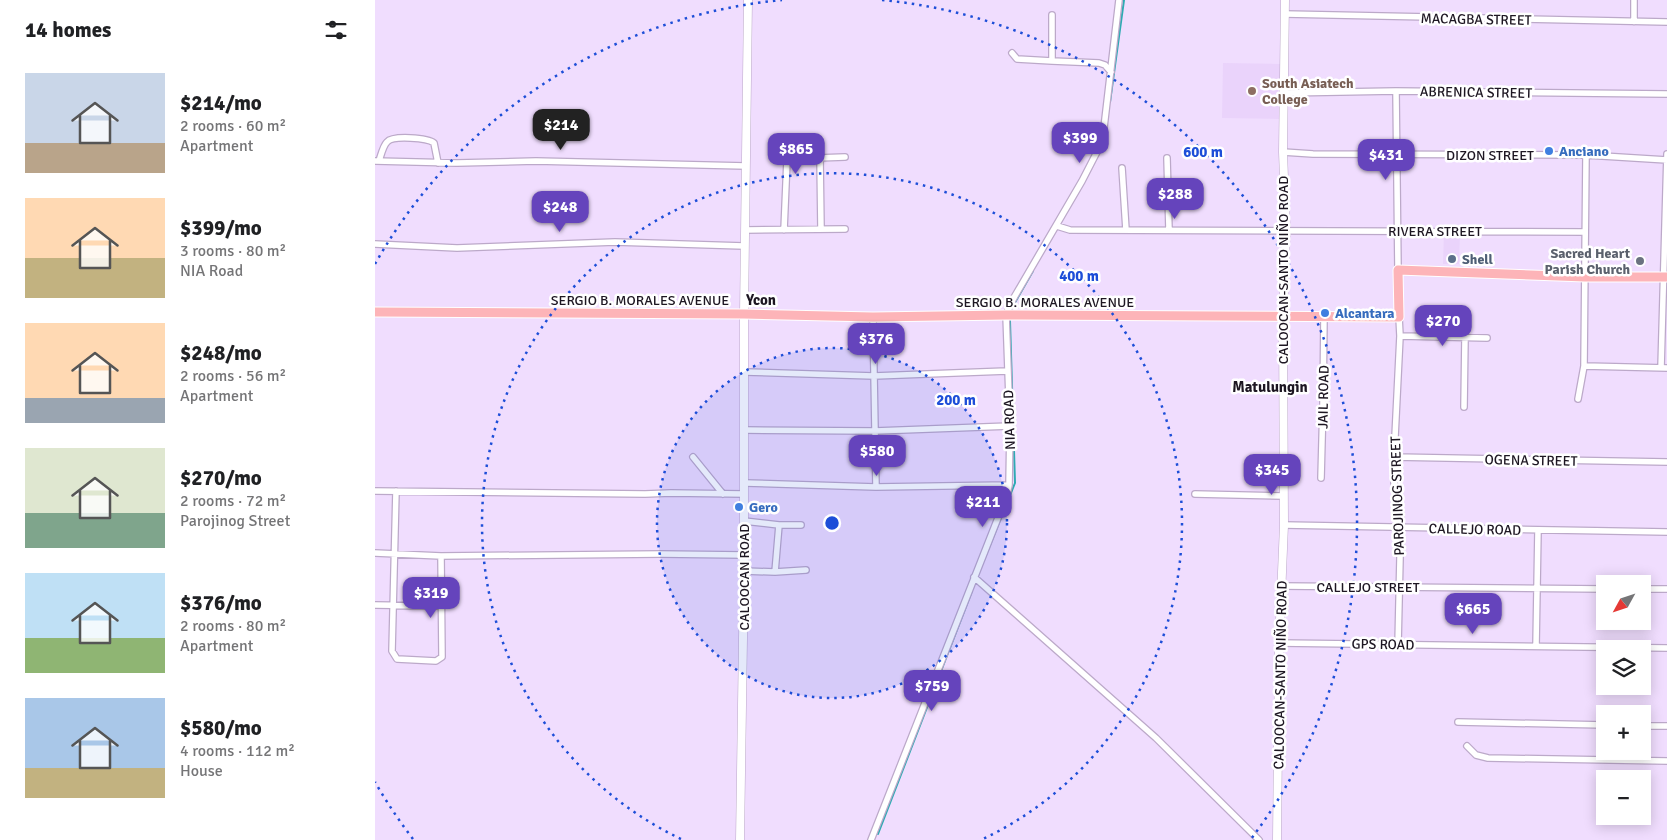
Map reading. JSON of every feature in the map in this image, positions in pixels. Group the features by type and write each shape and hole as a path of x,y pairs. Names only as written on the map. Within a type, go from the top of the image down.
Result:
{"main road":[{"path":"1399,317 1398,270 1585,277 1665,277"},
{"name":"SERGIO B. MORALES AVENUE","path":"375,312 744,314 873,317 1006,315 1399,317"}],"street":[{"name":"CALOOCAN ROAD","path":"740,840 745,571 744,246 748,0"},
{"name":"NIA ROAD","path":"871,840 1003,505 1009,485 1010,426 1006,315 1012,301 1059,227 1099,148 1103,136 1119,0"},
{"name":"CALOOCAN-SANTO NIÑO ROAD","path":"1277,840 1279,643 1284,525 1283,316 1285,230 1283,152 1285,0"},
{"path":"1633,22 1634,0"},
{"name":"MACAGBA STREET","path":"1285,14 1667,22"},
{"path":"1052,15 1052,61"},
{"path":"1012,53 1017,59 1099,63 1105,65 1111,72"},
{"path":"1395,91 1398,270"},
{"name":"ABRENICA STREET","path":"1285,94 1395,91 1667,94"},
{"path":"438,163 435,143 428,140 397,138 389,140 385,144 377,161 438,163 536,161 746,166"},
{"name":"DIZON STREET","path":"1283,152 1586,155 1667,160"},
{"path":"1584,366 1664,368 1667,154"},
{"path":"1578,399 1584,366 1586,155"},
{"path":"819,158 821,229"},
{"path":"784,230 787,160 845,158"},
{"path":"1167,158 1169,230"},
{"path":"1122,168 1126,230"},
{"name":"RIVERA STREET","path":"1059,227 1070,230 1585,232"},
{"path":"745,230 845,229"},
{"path":"375,244 457,248 615,242 744,246"},
{"name":"JAIL ROAD","path":"1321,478 1324,316"},
{"path":"873,317 877,487"},
{"name":"PAROJINOG STREET","path":"1397,645 1400,505 1394,483 1394,457 1400,336 1399,317"},
{"path":"1400,336 1487,338"},
{"path":"1464,407 1465,337"},
{"path":"745,372 874,376 1007,371"},
{"path":"745,430 875,430 1010,426"},
{"path":"693,457 723,494"},
{"name":"OGENA STREET","path":"1394,457 1667,462"},
{"path":"745,483 877,487 1009,485"},
{"path":"375,490 744,494"},
{"path":"396,491 392,652 395,657 436,660 442,657 441,556"},
{"path":"1195,494 1283,496"},
{"path":"744,521 779,525 801,525"},
{"path":"775,572 779,525"},
{"name":"CALLEJO ROAD","path":"1284,525 1667,532"},
{"path":"1536,646 1538,530"},
{"path":"375,553 441,556 744,555"},
{"path":"745,571 806,570"},
{"path":"974,577 1156,738 1259,840"},
{"name":"CALLEJO STREET","path":"1281,586 1596,589"},
{"path":"1651,589 1667,589"},
{"path":"375,605 441,606"},
{"name":"GPS ROAD","path":"1279,643 1667,648"},
{"path":"1458,722 1596,725"},
{"path":"1651,726 1667,726"},
{"path":"1467,746 1480,757 1489,758 1667,761"}],"shaded area":[{"name":"South Asiatech College","path":"1223,63 1281,64 1280,119 1222,118"},
{"path":"1444,233 1460,234 1459,264 1443,264"}],"waterway":[{"path":"1110,102 1124,0"},
{"path":"1097,157 1105,139"},
{"path":"1013,306 1033,271"},
{"path":"984,560 1015,483 1010,321"},
{"path":"878,834 972,591"}],"place":[{"name":"South Asiatech College","path":"1252,91"},
{"name":"Anciano","path":"1549,151"},
{"name":"Shell","path":"1452,259"},
{"name":"Sacred Heart Parish Church","path":"1640,261"},
{"name":"Alcantara","path":"1325,313"},
{"name":"Gero","path":"739,507"}],"district":[{"name":"Ycon","path":"761,300"},
{"name":"Matulungin","path":"1270,387"}]}
